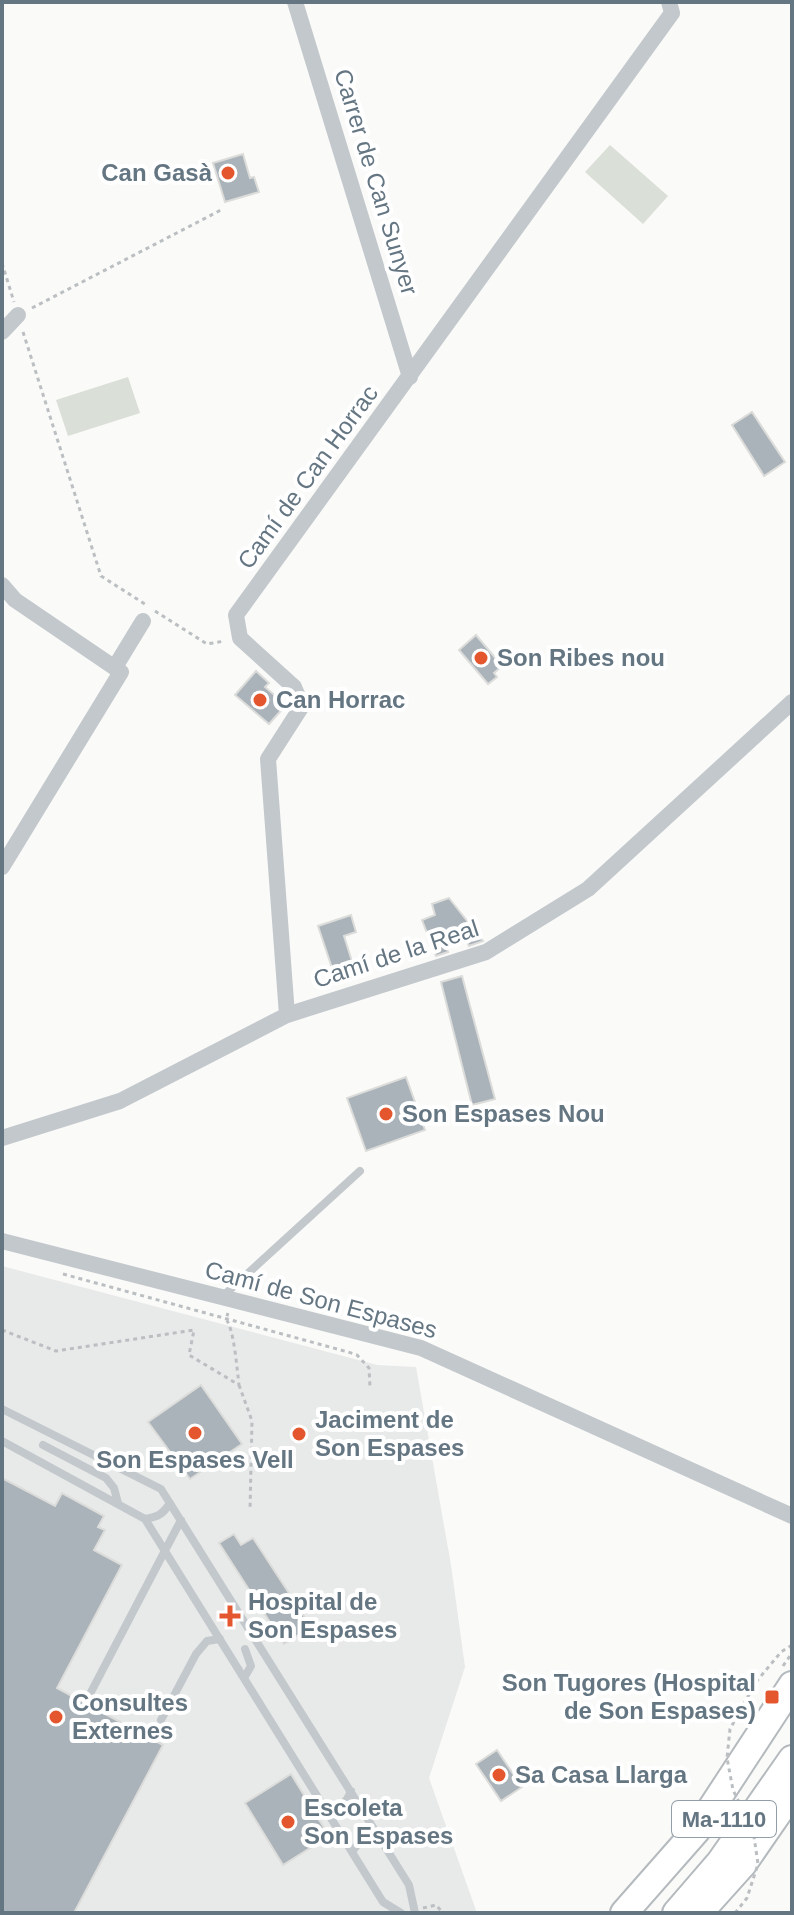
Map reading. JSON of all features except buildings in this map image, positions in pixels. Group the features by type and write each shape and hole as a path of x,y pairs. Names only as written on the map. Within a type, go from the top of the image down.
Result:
{"main road":[{"path":"624,1913 697,1830 792,1685"},
{"name":"Ma-1110","path":"647,1913 700,1854 792,1718"},
{"name":"Ma-1110","path":"676,1913 720,1862 792,1759"},
{"path":"699,1913 743,1864 792,1793"}],"street":[{"name":"Carrer de Can Sunyer","path":"295,2 410,377"},
{"name":"Camí de Can Horrac","path":"240,638 236,615 410,377 670,7"},
{"path":"2,332 18,315"},
{"path":"2,585 15,600 118,670"},
{"path":"2,867 118,670 143,621"},
{"path":"240,638 294,687 302,706 268,759 287,1015"},
{"name":"Camí de la Real","path":"2,1138 120,1101 287,1015 486,952 588,889 792,702"},
{"name":"Camí de Son Espases","path":"2,1241 421,1348 792,1516"}],"lane":[{"path":"227,1300 360,1171"},
{"path":"2,1409 161,1489 409,1885 415,1913"},
{"path":"2,1441 145,1519 383,1902 401,1913"},
{"path":"43,1445 106,1478 114,1488 118,1504"},
{"path":"145,1519 157,1518 170,1503"},
{"path":"90,1694 181,1520"},
{"path":"161,1720 196,1654 207,1641 220,1639"},
{"path":"244,1678 251,1666 245,1649"},
{"path":"324,1807 338,1808 346,1803 351,1791"},
{"path":"352,1852 365,1834 376,1832"}],"path":[{"path":"18,315 221,210"},
{"path":"2,263 101,576 207,644 240,638"},
{"path":"63,1273 357,1355 369,1368 370,1387"},
{"path":"227,1300 226,1319 232,1327 239,1385 252,1421 250,1510"},
{"path":"2,1330 56,1351 194,1330 189,1355 239,1385"},
{"path":"735,1913 747,1898 758,1864 753,1830 733,1790 727,1758 730,1729 756,1682 781,1652 792,1645"},
{"path":"415,1913 436,1905 443,1913"}],"shaded area":[{"path":"610,145 668,196 643,224 585,172"},
{"path":"128,377 140,413 68,436 56,400"},
{"name":"Hospital de Son Espases","path":"2,1266 377,1365 416,1367 451,1565 465,1667 429,1778 477,1913 2,1913"}],"place":[{"name":"Can Gasà","path":"228,173"},
{"name":"Son Ribes nou","path":"481,658"},
{"name":"Can Horrac","path":"260,700"},
{"name":"Son Espases Nou","path":"386,1114"},
{"name":"Son Espases Vell","path":"195,1433"},
{"name":"Jaciment de Son Espases","path":"299,1434"},
{"name":"Hospital de Son Espases","path":"230,1616"},
{"name":"Son Tugores (Hospital de Son Espases)","path":"772,1697"},
{"name":"Consultes Externes","path":"56,1717"},
{"name":"Sa Casa Llarga","path":"499,1775"},
{"name":"Escoleta Son Espases","path":"288,1822"}]}
